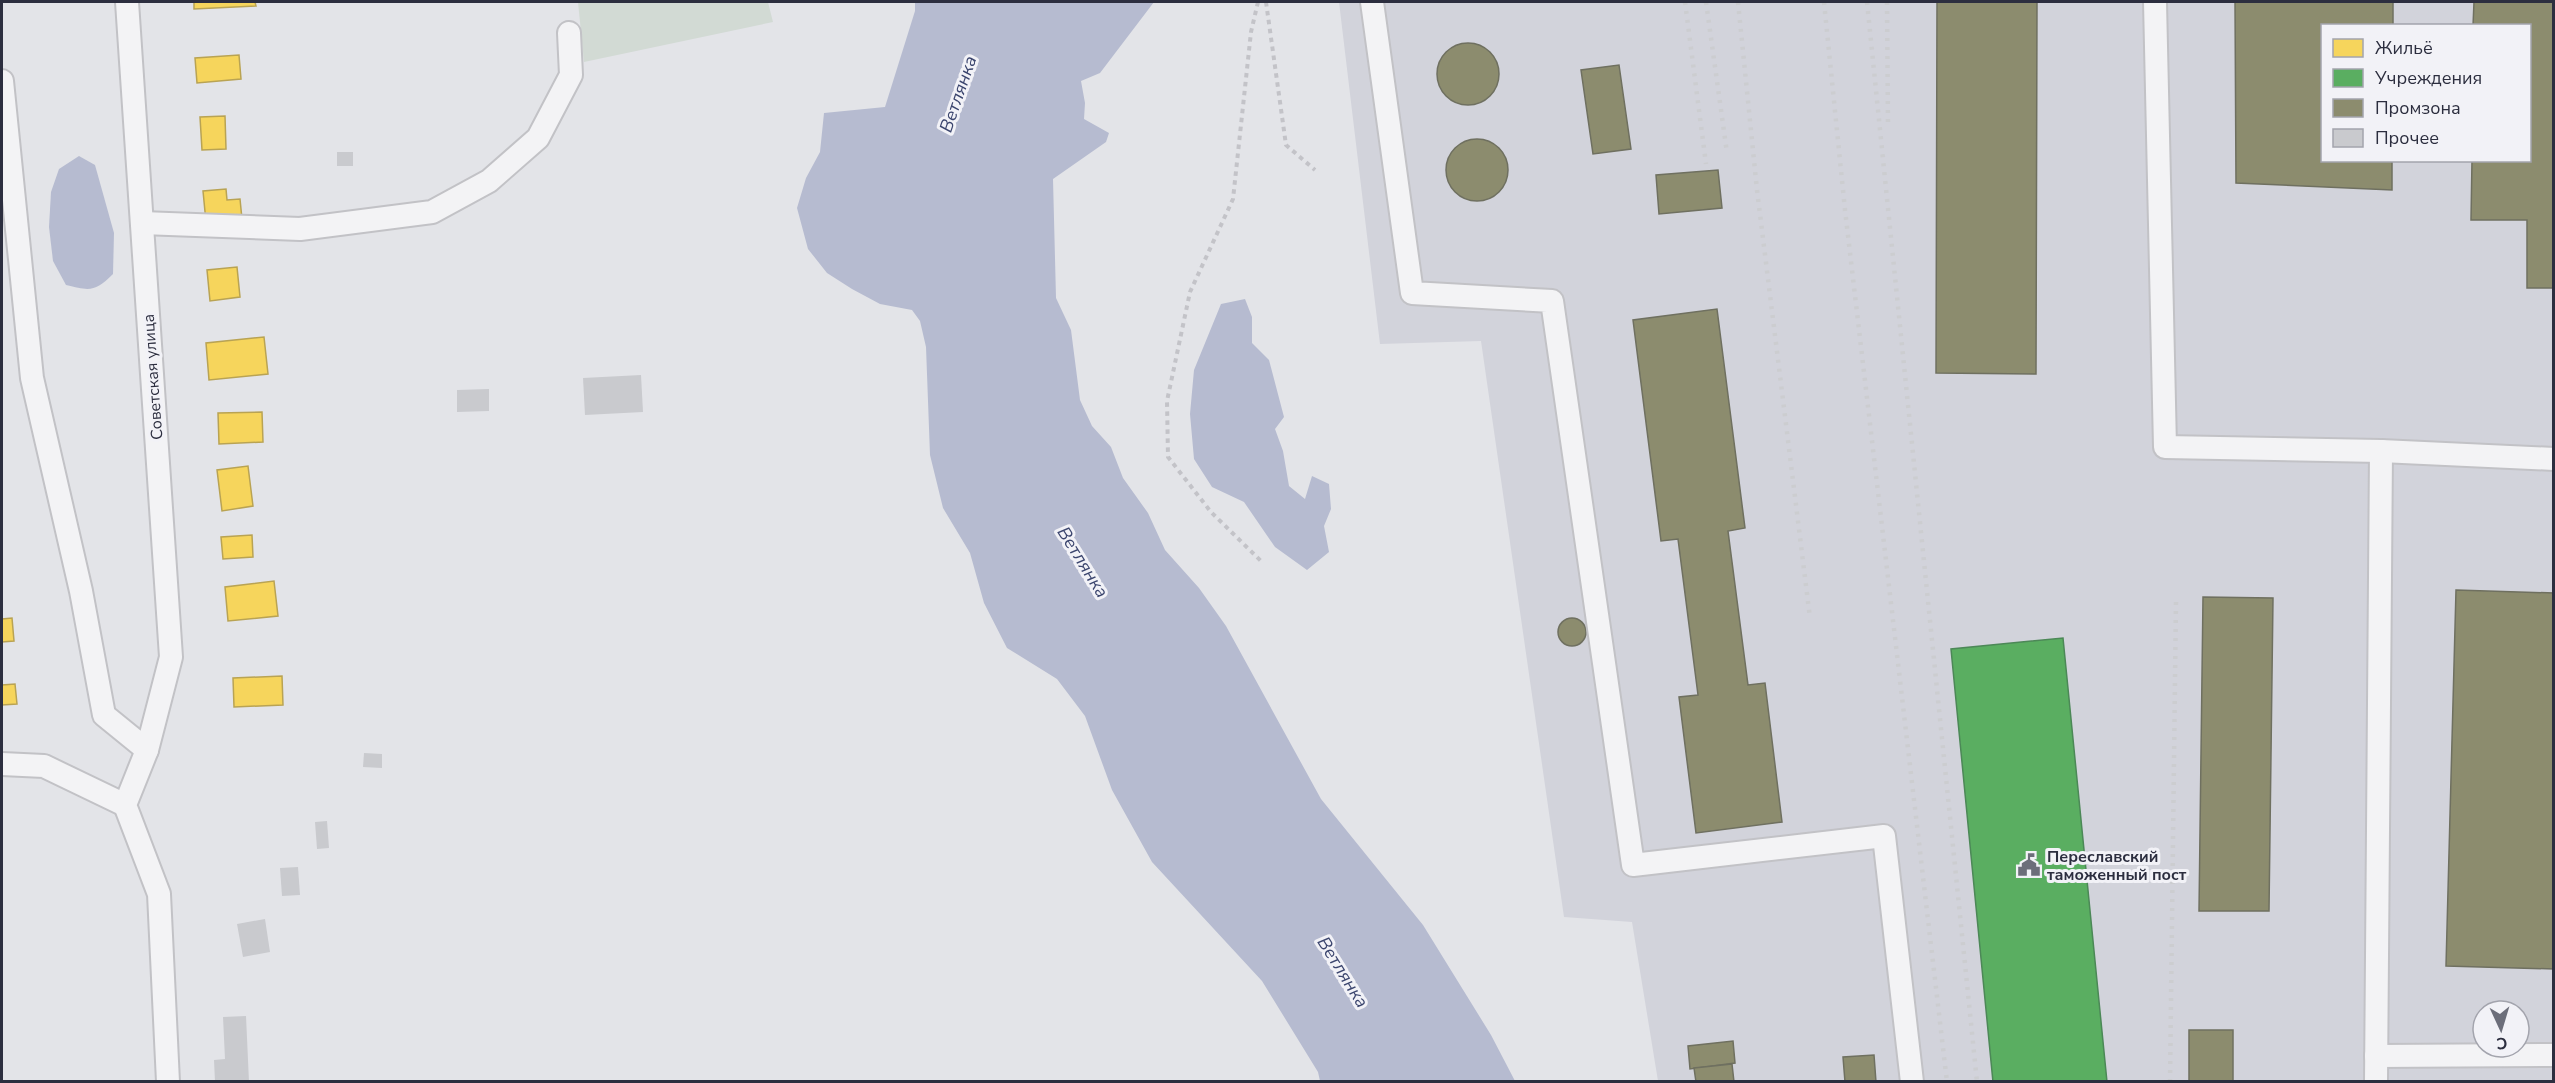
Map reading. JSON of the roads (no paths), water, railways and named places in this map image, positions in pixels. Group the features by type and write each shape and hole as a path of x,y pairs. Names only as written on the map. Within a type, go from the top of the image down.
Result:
{"street":[{"name":"Советская улица","path":"125,805 147,750 171,657 127,2"},
{"path":"1372,2 1412,293 1552,301 1633,865 1884,836 1912,1082"},
{"path":"2155,2 2165,447 2381,451 2553,459"},
{"path":"142,223 300,228 432,212 489,181 538,138 571,75 569,33"},
{"path":"2,81 32,378 81,591 104,715 147,750"},
{"path":"2376,1082 2381,451"},
{"path":"2,764 44,766 125,805 159,894 168,1082"},
{"path":"2376,1056 2553,1055"}],"water":[{"name":"Ветлянка","path":"915,2 1154,2 1100,73 1081,81 1085,103 1084,119 1109,133 1106,142 1053,179 1056,298 1071,330 1080,400 1092,426 1111,447 1123,478 1148,513 1165,550 1199,588 1226,626 1321,799 1423,925 1491,1035 1515,1081 1320,1081 1318,1072 1262,981 1152,862 1112,790 1085,716 1057,679 1007,648 984,603 970,553 943,508 930,455 926,347 920,321 912,310 880,304 827,273 808,249 797,208 806,178 820,152 824,113 885,107 915,11"},
{"path":"79,156 95,165 114,233 113,274 97,287 87,289 66,285 53,261 49,227 51,192 59,169"},
{"path":"1245,299 1252,317 1252,343 1269,360 1284,417 1275,429 1283,451 1289,486 1305,499 1312,476 1329,484 1331,509 1324,526 1329,552 1307,570 1275,547 1244,502 1212,487 1194,459 1190,414 1194,370 1221,304"}],"railway":[{"path":"1685,2 1706,164"},
{"path":"1706,2 1727,153"},
{"path":"1738,2 1757,190 1810,618"},
{"path":"1824,2 1845,210 1947,1082"},
{"path":"1867,2 1977,1082"},
{"path":"1887,2 1888,127"},
{"path":"2170,1082 2176,600"}],"place":[{"name":"Переславский таможенный пост","path":"2029,865"}]}
